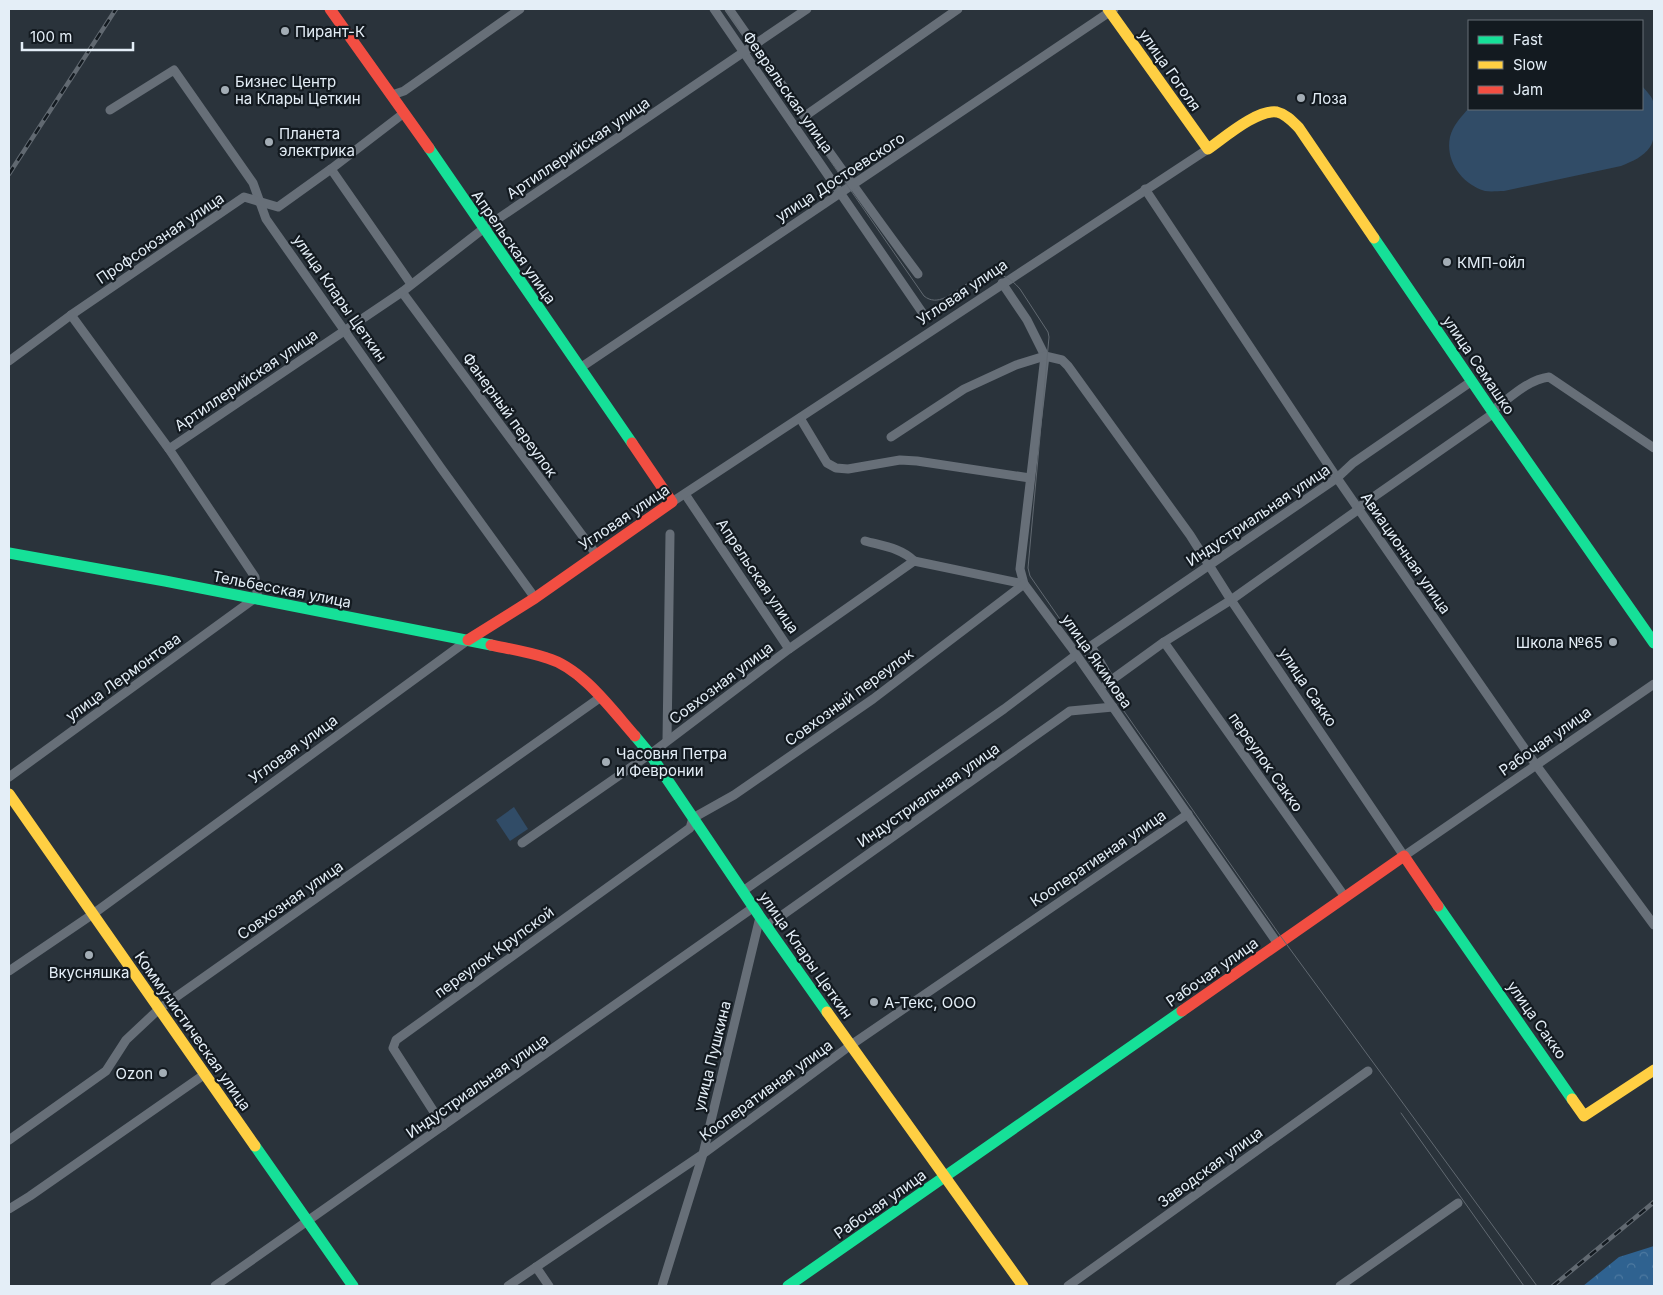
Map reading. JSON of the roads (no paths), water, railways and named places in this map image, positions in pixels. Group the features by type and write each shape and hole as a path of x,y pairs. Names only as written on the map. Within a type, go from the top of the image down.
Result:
{"street":[{"name":"Апрельская улица","path":"330,9 392,95 672,502"},
{"path":"392,95 404,91 520,9"},
{"name":"Февральская улица","path":"714,9 924,315"},
{"path":"729,9 853,186 918,274"},
{"name":"Артиллерийская улица","path":"169,449 402,292 483,229 807,9"},
{"path":"805,116 958,9"},
{"name":"улица Гоголя","path":"1111,10 1208,149"},
{"name":"улица Достоевского","path":"580,368 840,192 853,186 1111,10"},
{"name":"улица Клары Цеткин","path":"110,110 174,70 254,183 266,219 441,468 536,598"},
{"name":"Угловая улица","path":"9,972 93,914 468,640 536,598 672,502 1002,283 1260,115 1274,112"},
{"name":"улица Семашко","path":"1274,112 1286,116 1299,128 1654,643"},
{"name":"Профсоюзная улица","path":"9,361 71,315 244,197 278,206 331,169 404,113"},
{"path":"331,169 411,284"},
{"name":"Авиационная улица","path":"1145,190 1359,510 1536,765 1654,926"},
{"path":"890,436 964,389 1016,365 1045,356 1038,338 1002,283"},
{"name":"Фанерный переулок","path":"402,292 596,554"},
{"path":"71,315 169,449 255,577 256,599"},
{"name":"улица Якимова","path":"1045,356 1020,569 1024,584 1113,707 1278,944"},
{"name":"улица Сакко","path":"1045,356 1062,360 1068,366 1161,495 1404,856 1584,1116 1654,1070"},
{"path":"1100,689 1164,642 1231,600 1359,510 1362,505 1493,412 1530,383 1540,378 1549,377 1654,448"},
{"name":"Индустриальная улица","path":"1111,681 1091,646 1338,478 1353,463 1472,381"},
{"path":"800,418 827,463 836,468 848,469 900,460 1030,478"},
{"name":"Апрельская улица","path":"685,494 789,649"},
{"path":"667,740 670,534"},
{"path":"865,541 900,551 914,561 1024,584"},
{"name":"Тельбесская улица","path":"9,553 165,581 468,640 549,658"},
{"name":"Совхозная улица","path":"522,843 649,754 789,649 914,561"},
{"name":"Совхозный переулок","path":"692,823 874,699 1024,584"},
{"name":"улица Лермонтова","path":"9,777 256,599"},
{"name":"переулок Сакко","path":"1164,642 1345,898"},
{"name":"Индустриальная улица","path":"743,891 1004,709 1076,655"},
{"name":"улица Клары Цеткин","path":"549,658 576,673 601,697 649,754 692,823 743,891 850,1045 1023,1286"},
{"name":"Рабочая улица","path":"788,1286 1654,684"},
{"name":"Совхозная улица","path":"9,1140 106,1071 126,1040 159,1009 601,697"},
{"name":"Индустриальная улица","path":"215,1286 442,1126 1070,712 1113,707"},
{"name":"Коммунистическая улица","path":"9,794 353,1286"},
{"name":"Кооперативная улица","path":"508,1286 702,1154 850,1045 1188,814"},
{"name":"переулок Крупской","path":"442,1126 393,1048 396,1040 692,823"},
{"name":"улица Пушкина","path":"662,1286 702,1154 760,916"},
{"name":"Заводская улица","path":"1068,1286 1368,1071"},
{"path":"9,1209 205,1074"},
{"path":"1340,1286 1458,1203"},
{"path":"536,1266 550,1286"}],"tram line":[{"path":"725,9 924,296 934,300 945,298 980,277 992,274 1006,277 1020,289 1048,332 1028,568 1030,576 1279,934 1537,1286"},
{"path":"1401,1113 1524,1286"}],"railway":[{"path":"9,174 116,9"},
{"path":"1553,1286 1654,1202"}],"place":[{"name":"Пирант-К","path":"285,31"},
{"name":"Бизнес Центр на Клары Цеткин","path":"225,90"},
{"name":"Лоза","path":"1301,98"},
{"name":"Планета электрика","path":"269,142"},
{"name":"КМП-ойл","path":"1447,262"},
{"name":"Школа №65","path":"1613,642"},
{"name":"Часовня Петра и Февронии","path":"606,762"},
{"name":"Вкусняшка","path":"89,955"},
{"name":"А-Текс, ООО","path":"874,1002"},
{"name":"Ozon","path":"163,1073"}]}
